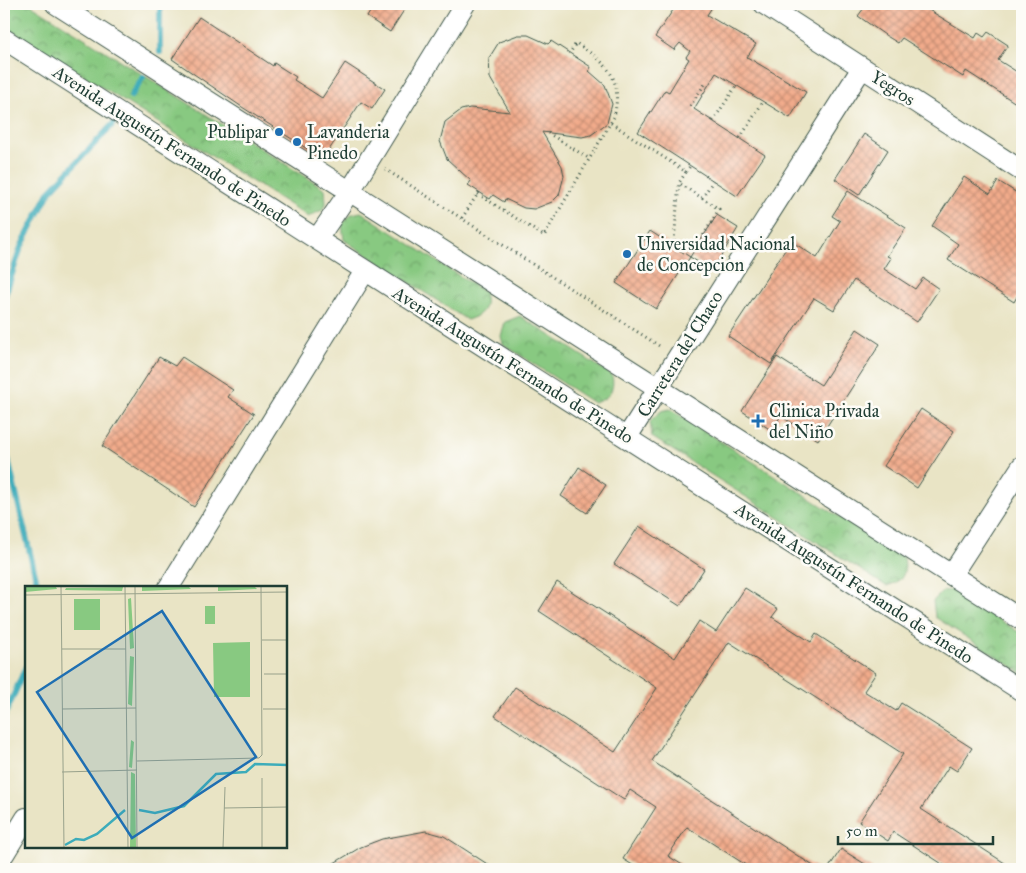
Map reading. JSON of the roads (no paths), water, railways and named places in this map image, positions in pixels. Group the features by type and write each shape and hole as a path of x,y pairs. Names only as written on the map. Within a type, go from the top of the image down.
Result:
{"street":[{"path":"56,4 1022,620"},
{"path":"317,239 350,191 465,4"},
{"name":"Yegros","path":"764,4 1022,171"},
{"name":"Avenida Augustín Fernando de Pinedo","path":"4,39 1022,690"},
{"name":"Carretera del Chaco","path":"627,438 862,68"},
{"path":"171,586 365,271"},
{"path":"952,574 1022,466"},
{"path":"4,854 25,820"}],"waterway":[{"path":"160,4 160,52"},
{"path":"131,96 143,77"},
{"path":"4,298 21,247 50,191 114,123"},
{"path":"4,443 38,586"},
{"path":"4,717 25,669"}],"place":[{"name":"Publipar","path":"279,132"},
{"name":"Lavanderia Pinedo","path":"297,142"},
{"name":"Universidad Nacional de Concepcion","path":"627,254"},
{"name":"Clinica Privada del Niño","path":"758,421"}]}
